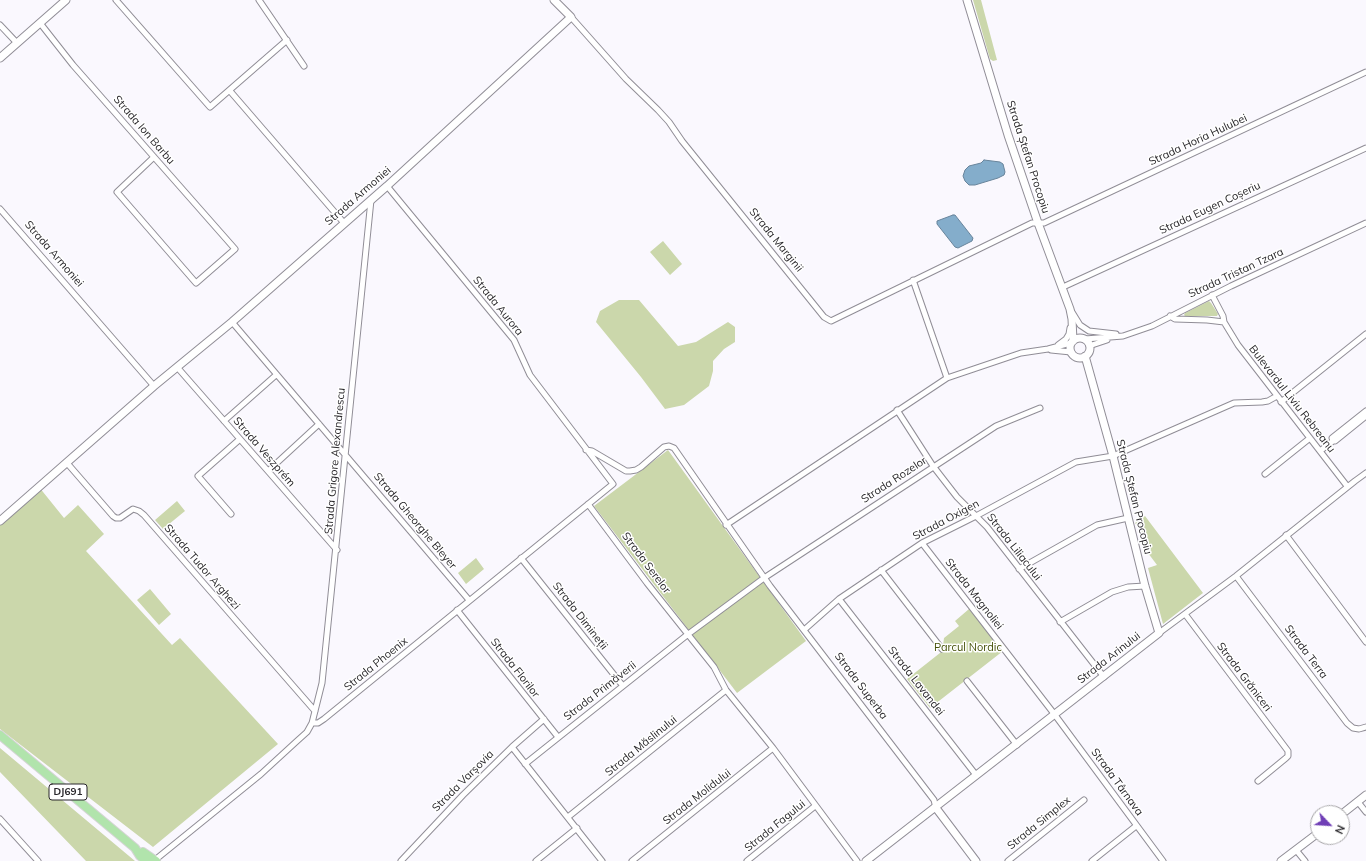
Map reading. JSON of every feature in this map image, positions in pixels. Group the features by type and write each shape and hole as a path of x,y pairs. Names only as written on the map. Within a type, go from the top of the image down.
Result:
{"main road":[{"name":"DJ691","path":"0,735 135,848 144,852 153,861"}],"street":[{"path":"0,58 66,0"},
{"path":"116,0 210,108 286,40"},
{"path":"259,0 304,66"},
{"name":"Strada Marginii","path":"554,0 626,79 669,122 686,146 827,320 831,321 1032,223 1038,223"},
{"name":"Strada Ștefan Procopiu","path":"967,0 1008,135 1038,223 1070,309 1072,319 1072,342"},
{"name":"Strada Armoniei","path":"0,521 154,386 232,322 387,186 571,17"},
{"name":"Strada Ion Barbu","path":"40,23 73,65 154,157 235,249 196,283 117,192 154,157"},
{"path":"0,25 17,43"},
{"name":"Strada Horia Hulubei","path":"1038,223 1044,222 1366,72"},
{"path":"230,91 344,223"},
{"name":"Strada Eugen Coșeriu","path":"1062,287 1366,148"},
{"name":"Strada Aurora","path":"387,186 514,340 530,376 613,484"},
{"name":"Strada Grigore Alexandrescu","path":"312,723 322,683 371,200"},
{"name":"Strada Armoniei","path":"0,209 154,386"},
{"name":"Strada Tristan Tzara","path":"1083,339 1123,336 1152,326 1212,295 1366,223"},
{"path":"913,280 947,378"},
{"name":"Bulevardul Liviu Rebreanu","path":"1212,295 1223,316 1224,322 1238,344 1347,486"},
{"path":"1070,309 1080,325 1089,331 1123,336"},
{"path":"1048,349 1062,342 1069,334 1070,309"},
{"path":"1170,316 1175,319 1224,322"},
{"name":"Strada Ștefan Procopiu","path":"1072,319 1083,339"},
{"name":"Strada Gheorghe Bleyer","path":"232,322 469,600"},
{"path":"1282,402 1366,334"},
{"name":"Strada Tristan Tzara","path":"1089,346 1114,337"},
{"path":"726,525 947,378 1021,353 1048,349 1083,339 1089,346 1089,352 1082,356 1074,356 1071,352 1048,349"},
{"path":"1071,352 1072,342"},
{"name":"Strada Ștefan Procopiu","path":"1082,356 1087,367 1113,456 1145,586 1159,633"},
{"name":"Strada Veszprém","path":"177,367 336,550"},
{"path":"224,421 276,375"},
{"name":"Strada Oxigen","path":"804,630 839,599 922,543 976,516 1076,462 1113,456 1234,403 1262,402 1268,401 1277,396"},
{"name":"Strada Rozelor","path":"687,635 764,578 933,466 996,426 1040,408"},
{"name":"Strada Liliacului","path":"898,410 933,466 957,497 987,527 1104,677"},
{"path":"1333,441 1332,438 1366,411"},
{"path":"1320,451 1366,416"},
{"path":"268,471 318,424"},
{"path":"1265,474 1310,438"},
{"path":"231,514 198,476 240,440"},
{"name":"Strada Superba","path":"586,450 592,451 626,471 636,470 641,467 664,447 672,446 676,450 726,525 764,578 934,800 936,808 976,861"},
{"name":"Strada Tudor Arghezi","path":"67,463 114,517 120,518 133,509 144,515 315,711"},
{"name":"Strada Arinului","path":"871,860 976,775 1017,745 1159,633 1236,576 1347,486 1366,473"},
{"name":"Strada Phoenix","path":"153,861 261,774 307,732 312,723 318,723 324,719 613,484"},
{"name":"Strada Serelor","path":"588,504 687,635 714,667 726,690 773,748 857,861"},
{"path":"1019,569 1097,525 1128,518"},
{"path":"1286,536 1366,642"},
{"name":"Strada Magnoliei","path":"922,543 1055,715"},
{"name":"Strada Dimineții","path":"521,558 623,686"},
{"path":"881,570 942,649"},
{"name":"Strada Terra","path":"1236,576 1347,723 1353,728 1359,729 1366,727"},
{"path":"1060,622 1112,592 1128,587 1145,586"},
{"name":"Strada Lavandei","path":"839,599 976,775"},
{"name":"Strada Florilor","path":"457,610 558,737"},
{"name":"Strada Grăniceri","path":"1185,614 1288,752 1288,756 1286,758 1258,781"},
{"name":"Strada Primăverii","path":"525,764 687,635"},
{"path":"967,681 1017,745"},
{"name":"Strada Măslinului","path":"568,817 726,690"},
{"name":"Strada Târnava","path":"1055,715 1163,861"},
{"name":"Strada Varșovia","path":"401,861 434,825 512,747 544,720"},
{"path":"512,747 602,861"},
{"name":"Strada Molidului","path":"632,861 773,748"},
{"path":"1350,808 1366,795"},
{"name":"Strada Simplex","path":"1008,861 1084,800"},
{"path":"1358,802 1366,812"},
{"name":"Strada Fagului","path":"747,861 815,806"},
{"path":"0,819 38,861"},
{"path":"1092,861 1136,826"},
{"path":"536,861 577,828"},
{"path":"1281,861 1310,839"},
{"path":"1296,850 1305,861"}],"green space":[{"path":"973,0 981,0 997,60 993,61 990,59"},
{"path":"663,241 682,264 670,275 650,252"},
{"path":"619,300 639,300 678,346 696,342 728,322 735,327 735,342 724,349 713,361 713,371 709,386 684,405 665,409 596,322 600,311"},
{"path":"1209,301 1218,314 1217,316 1184,315 1185,313"},
{"path":"668,450 806,641 737,693 594,506"},
{"path":"39,487 64,518 78,505 104,534 86,551 172,645 180,638 278,744 153,847 0,729 0,522"},
{"path":"177,501 185,511 163,529 155,520"},
{"path":"1145,516 1203,593 1163,624 1148,568 1157,565 1139,541 1145,536 1135,523"},
{"path":"476,558 484,569 466,584 458,573"},
{"path":"150,589 171,614 159,625 137,600"},
{"name":"Parcul Nordic","path":"969,609 1003,651 930,708 907,679 945,649 943,646 944,638 959,626 955,621"},
{"path":"0,748 135,861 86,861 0,772"}],"water":[{"path":"984,160 1000,162 1003,164 1005,172 1004,175 975,185 969,185 963,176 965,170 969,166 981,163"},
{"path":"955,215 973,238 972,241 958,248 955,247 937,224 937,221"}]}
